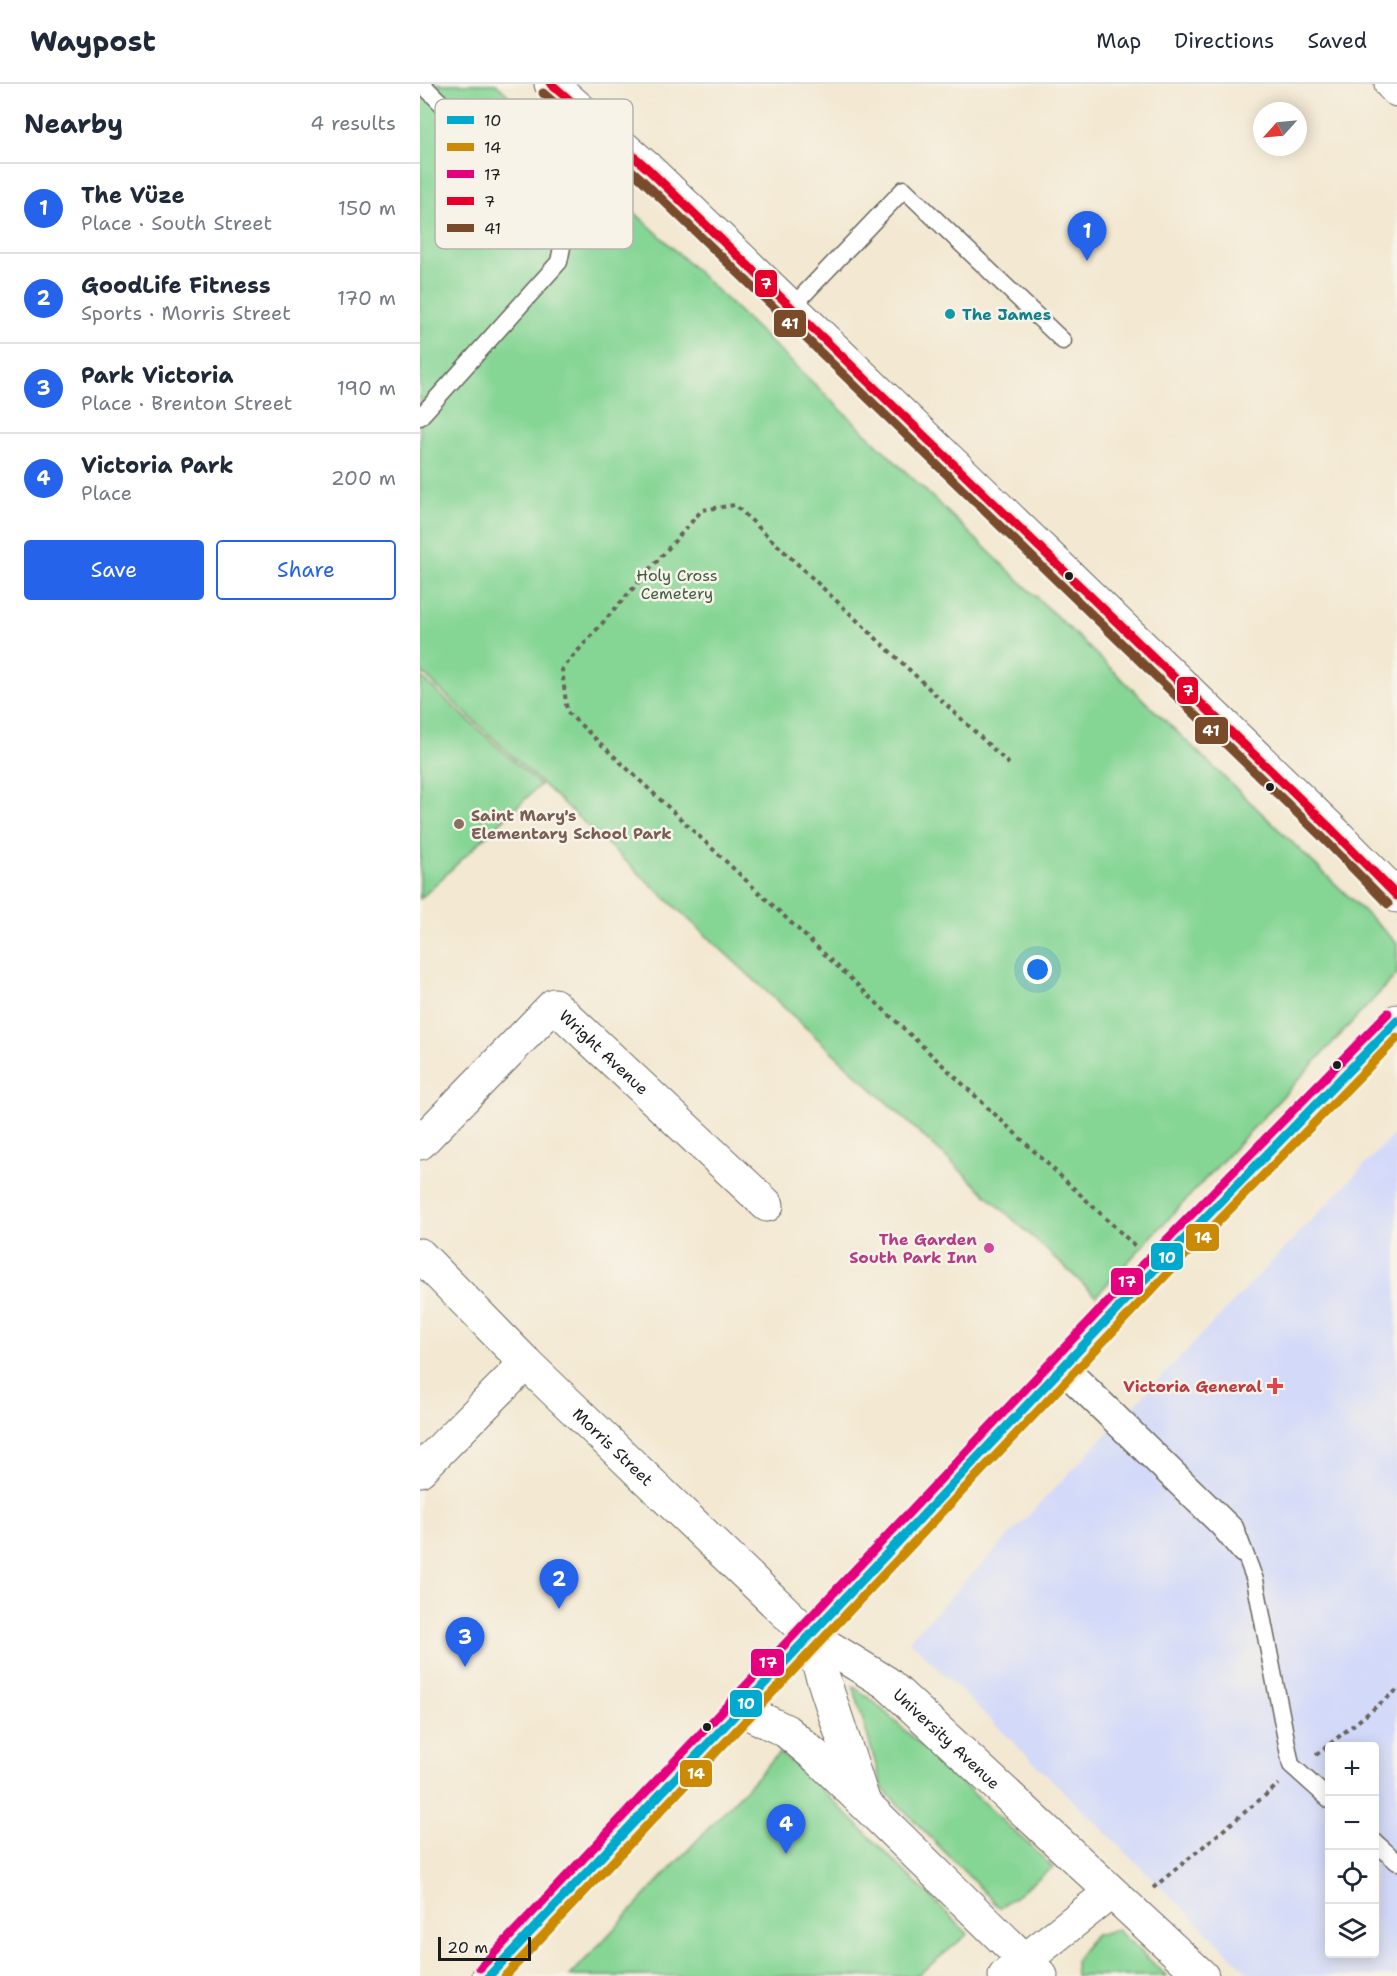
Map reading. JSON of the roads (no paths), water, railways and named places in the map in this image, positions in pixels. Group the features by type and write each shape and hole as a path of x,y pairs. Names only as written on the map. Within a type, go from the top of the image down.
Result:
{"street":[{"path":"551,84 568,99"},
{"path":"1391,84 1397,90"},
{"path":"633,156 1397,896"},
{"name":"Wright Avenue","path":"420,1143 554,1005 767,1205"},
{"path":"489,1976 1157,1267 1397,1021"},
{"name":"Morris Street","path":"420,1255 526,1363 809,1635"},
{"path":"420,1470 526,1363"},
{"path":"809,1635 864,1801"},
{"name":"University Avenue","path":"809,1635 886,1683 1202,1976"},
{"path":"740,1709 786,1731 818,1758 864,1801 1023,1971 1121,1900"}],"lane":[{"path":"422,84 437,99"},
{"path":"791,308 904,189 1063,341"},
{"path":"420,417 559,262 562,249"},
{"path":"1062,1368 1235,1527 1255,1580 1291,1766 1325,1796"},
{"path":"1379,1846 1397,1862"}],"place":[{"name":"The Vüze","path":"1087,261"},
{"name":"The James","path":"950,314"},
{"name":"Saint Mary's Elementary School Park","path":"459,824"},
{"name":"The Garden South Park Inn","path":"989,1248"},
{"name":"Victoria General","path":"1275,1386"},
{"name":"GoodLife Fitness","path":"559,1609"},
{"name":"Park Victoria","path":"465,1667"},
{"name":"Victoria Park","path":"786,1854"}],"park label":[{"name":"Holy Cross Cemetery","path":"677,584"}]}
